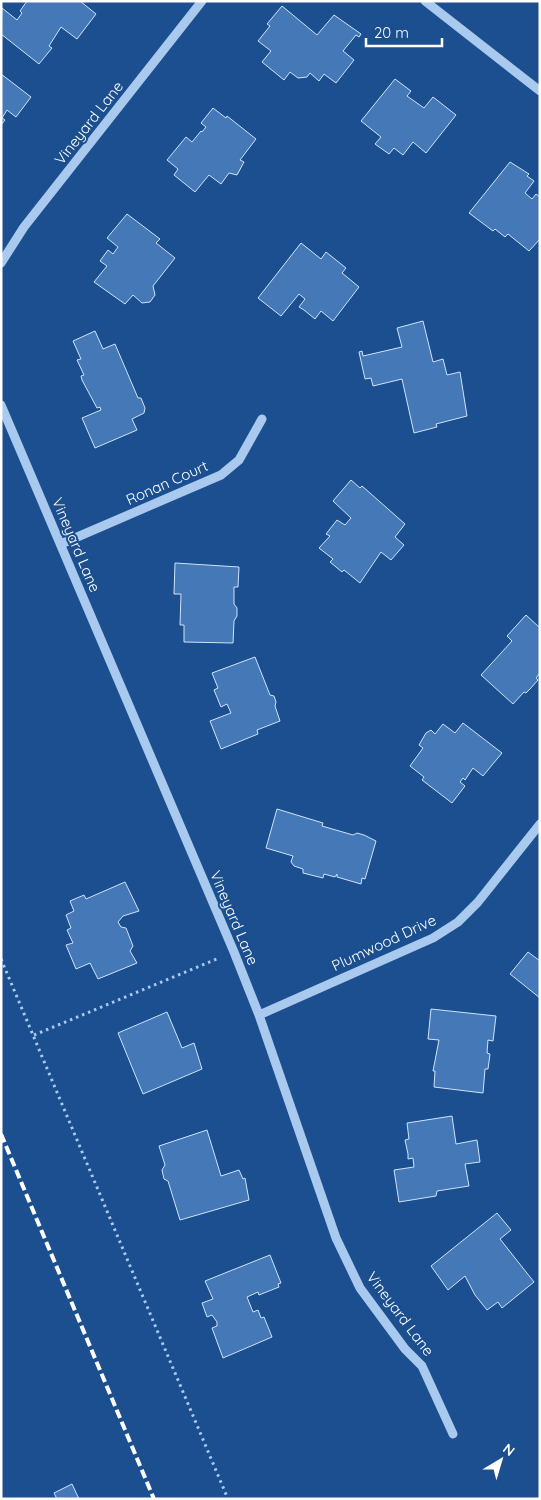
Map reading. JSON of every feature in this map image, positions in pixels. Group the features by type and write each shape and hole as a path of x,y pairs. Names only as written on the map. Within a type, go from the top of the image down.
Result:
{"street":[{"name":"Vineyard Lane","path":"1,264 24,227 202,1"},
{"path":"425,1 540,92"},
{"name":"Vineyard Lane","path":"1,405 234,952 259,1015 336,1238 360,1288 405,1349 422,1366 452,1434"},
{"name":"Ronan Court","path":"61,544 220,475 239,460 262,419"},
{"name":"Plumwood Drive","path":"259,1015 433,938 458,922 478,902 540,824"}],"path":[{"path":"34,1035 234,952"},
{"path":"1,959 228,1499"}],"building":[{"path":"27,1 80,1 96,14 77,39 61,27 49,46 52,48 39,64 1,34 2,8 17,20 22,13 20,11"},
{"path":"282,6 317,35 334,15 361,34 359,37 356,35 343,51 354,60 336,83 324,74 319,81 310,73 307,77 298,78 290,72 284,80 262,62 271,51 258,41 270,26 267,24"},
{"path":"1,74 31,97 16,117 7,110 2,118 5,120 1,125"},
{"path":"395,79 411,91 407,96 424,108 433,97 456,115 426,153 413,142 403,155 394,148 389,154 375,144 381,137 361,121"},
{"path":"213,108 226,118 227,116 256,139 240,160 244,162 237,175 229,173 221,184 209,175 195,192 174,175 178,169 167,160 186,137 192,142 202,132 206,127 201,123"},
{"path":"510,162 529,174 527,176 534,181 525,193 532,199 536,194 540,197 540,239 529,251 508,234 505,237 495,229 493,231 469,213"},
{"path":"127,214 160,239 156,243 175,258 153,286 155,295 150,302 142,303 133,295 125,304 94,282 107,266 100,261 108,250 113,254 118,247 107,238"},
{"path":"301,243 321,259 326,252 346,268 342,273 359,287 333,321 321,311 315,319 299,307 305,299 299,294 281,316 258,298"},
{"path":"423,321 433,362 443,359 447,375 460,372 467,416 436,424 437,427 414,433 402,379 373,386 371,378 365,379 359,352 362,351 363,356 402,347 397,328"},
{"path":"95,331 103,349 115,344 138,398 141,398 145,408 144,413 132,419 137,430 95,448 82,418 101,410 100,407 97,408 82,380 81,376 84,375 77,360 81,359 73,341"},
{"path":"351,480 360,488 362,486 405,524 395,537 404,545 391,560 381,552 360,583 330,562 333,559 319,548 330,536 326,534 337,520 345,525 351,518 333,501"},
{"path":"175,563 239,567 238,587 234,587 234,604 237,608 237,616 234,621 233,643 184,642 184,625 180,625 181,594 174,594"},
{"path":"526,615 540,628 540,673 536,678 538,680 513,704 481,675 512,641 507,636"},
{"path":"255,657 270,695 274,696 280,721 257,730 258,734 221,749 210,721 231,713 227,704 221,707 214,690 218,688 212,673"},
{"path":"463,723 502,753 483,776 473,768 465,780 463,778 460,782 465,786 452,803 422,780 424,777 410,766 423,748 419,745 426,733 431,730 435,734 443,724 455,733"},
{"path":"277,809 323,823 322,826 353,835 357,833 376,841 365,879 362,878 361,884 337,877 337,874 335,877 324,874 323,878 303,873 303,869 294,866 291,862 293,856 266,848"},
{"path":"125,882 139,911 123,916 118,922 121,927 126,928 133,946 130,951 137,963 98,979 90,963 76,969 66,945 73,943 67,930 71,928 66,915 74,911 70,901 84,895 86,899"},
{"path":"528,952 540,961 540,998 510,974"},
{"path":"431,1009 496,1016 493,1041 488,1040 487,1053 490,1054 488,1069 485,1069 483,1093 434,1087 435,1071 433,1071 439,1040 428,1039"},
{"path":"167,1012 182,1048 194,1043 202,1069 143,1094 118,1033"},
{"path":"452,1116 456,1144 477,1140 480,1162 465,1164 469,1186 437,1191 436,1196 399,1202 394,1170 414,1167 413,1158 408,1159 405,1140 409,1139 407,1123"},
{"path":"207,1130 221,1176 239,1170 243,1179 245,1178 249,1200 180,1220 168,1181 164,1179 162,1170 165,1165 159,1146"},
{"path":"497,1213 511,1230 500,1239 534,1282 502,1308 498,1302 487,1310 475,1295 465,1276 448,1290 431,1266"},
{"path":"270,1255 281,1283 278,1284 279,1287 259,1295 258,1292 247,1297 253,1312 258,1310 261,1318 264,1317 272,1337 223,1358 212,1328 217,1326 217,1322 212,1315 207,1317 202,1303 213,1299 205,1281"},
{"path":"72,1484 79,1499 57,1499 54,1493"}],"railway":[{"path":"1,1134 154,1499"}]}
